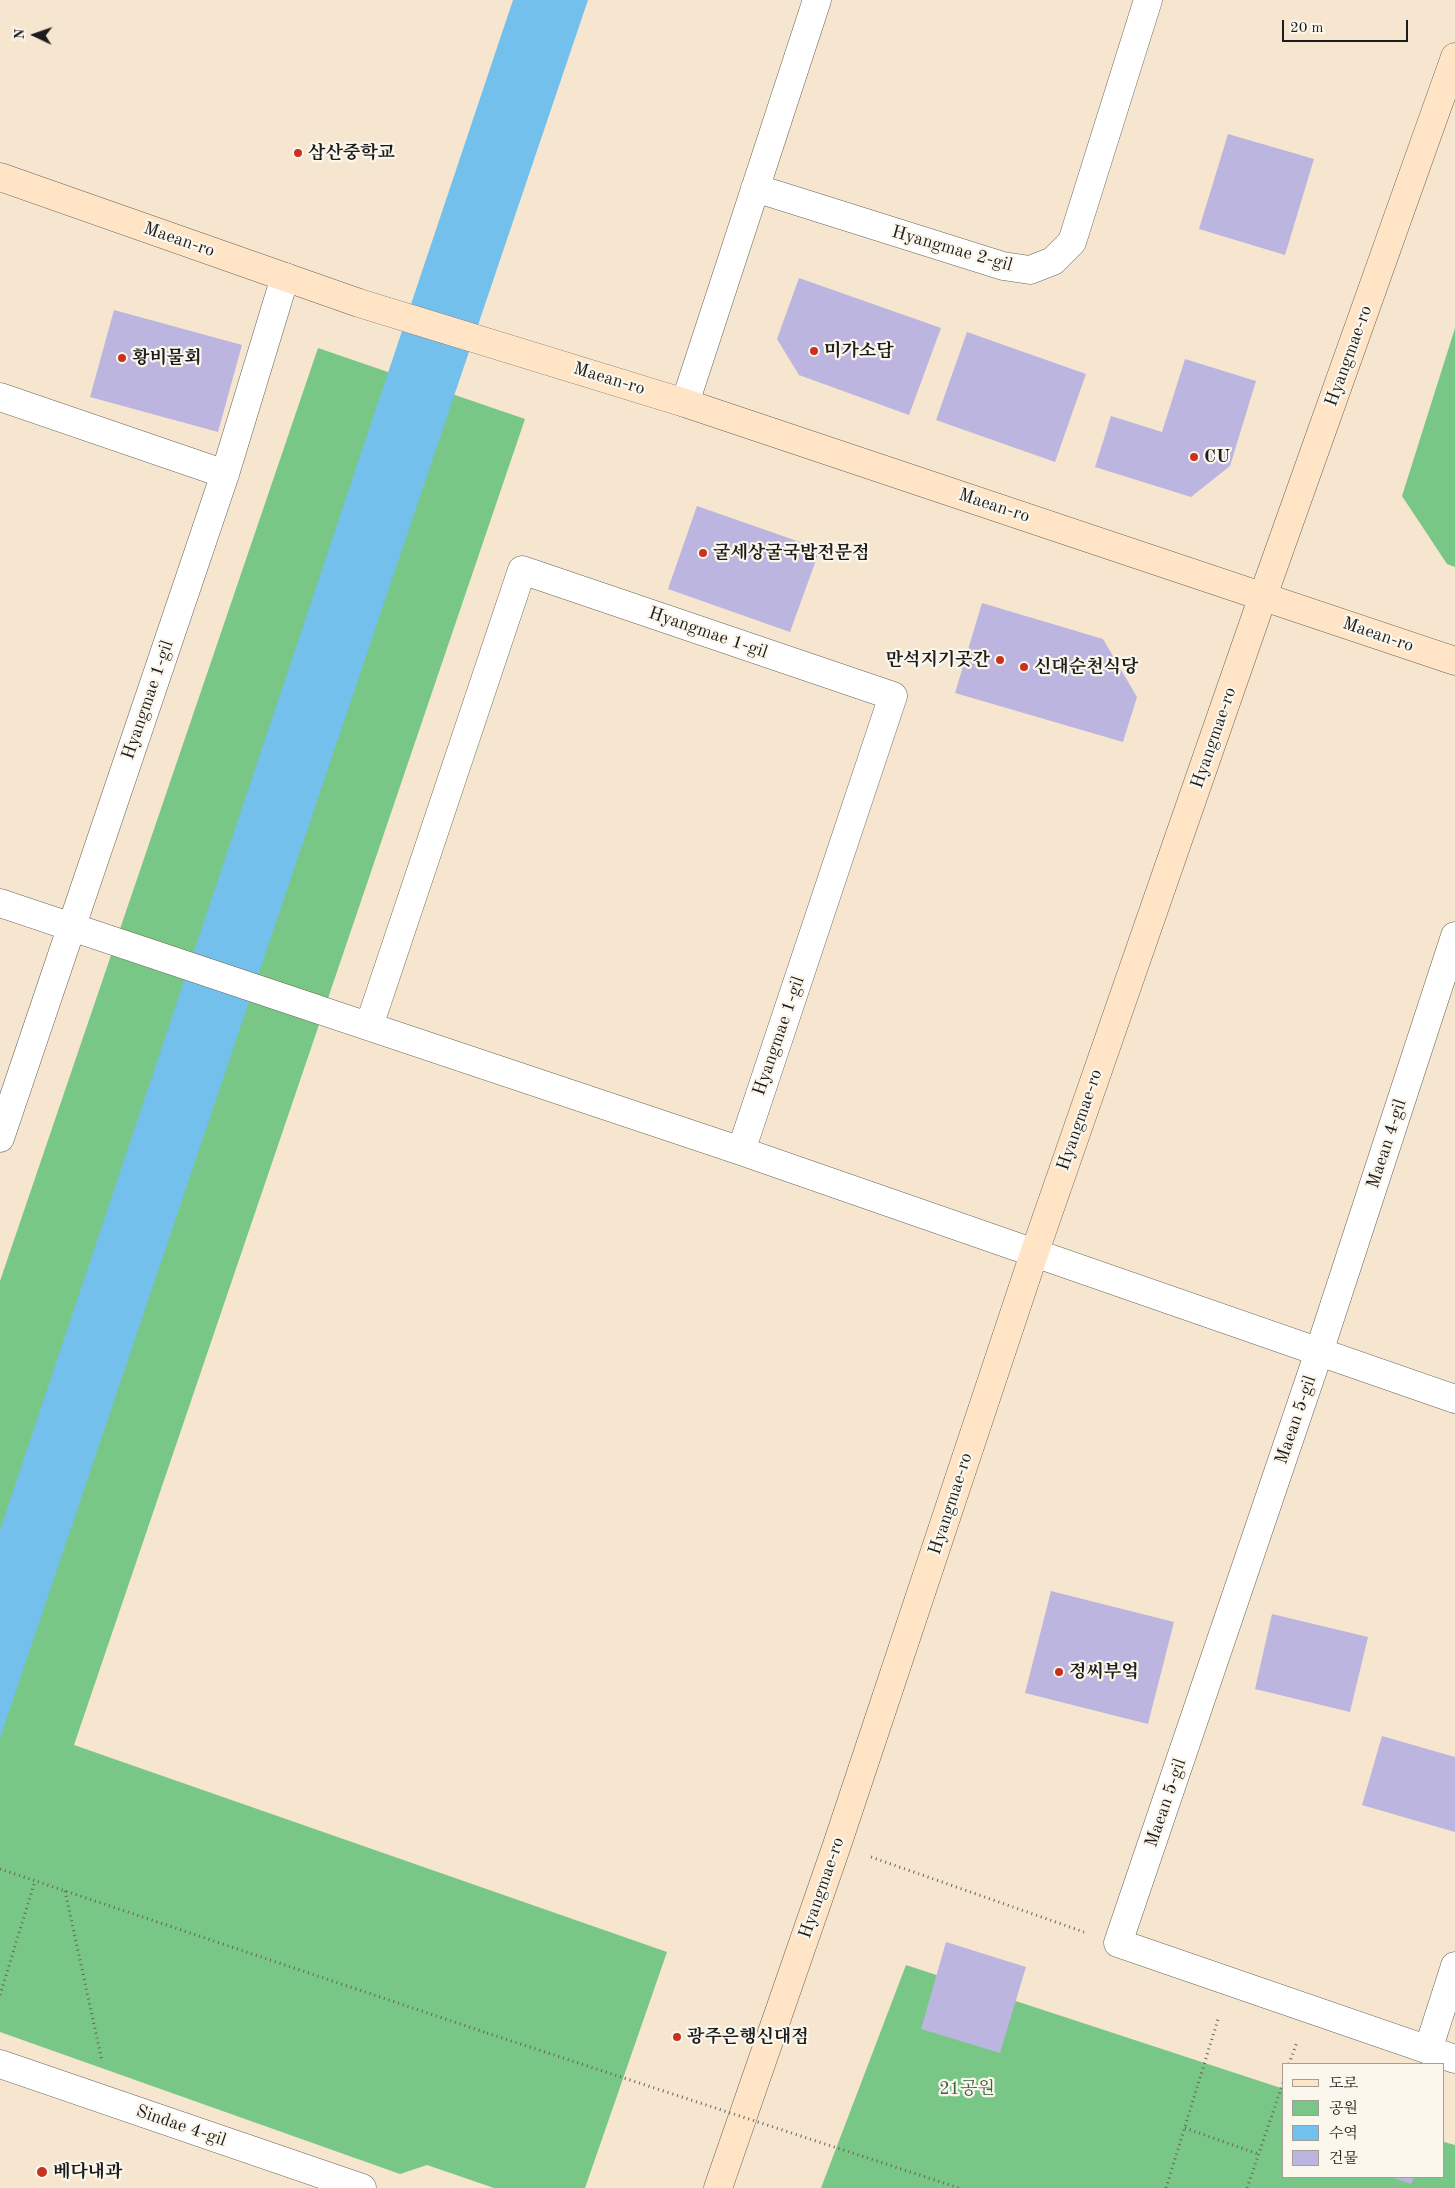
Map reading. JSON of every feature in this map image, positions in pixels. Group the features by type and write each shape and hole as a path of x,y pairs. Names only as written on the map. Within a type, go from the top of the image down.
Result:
{"street":[{"path":"685,403 817,0"},
{"name":"Hyangmae 2-gil","path":"755,188 1003,266 1030,270 1053,261 1072,242 1148,0"},
{"name":"Hyangmae-ro","path":"718,2188 837,1845 1034,1254 1455,57"},
{"name":"Maean-ro","path":"0,177 358,303 685,403 1455,661"},
{"name":"Hyangmae 1-gil","path":"0,1138 225,474 285,277"},
{"path":"0,397 225,474"},
{"name":"Hyangmae 1-gil","path":"369,1026 522,570 893,696 741,1151"},
{"path":"0,903 741,1151 1034,1254"},
{"name":"Maean 4-gil","path":"1319,1352 1455,936"},
{"name":"Maean 5-gil","path":"1034,1254 1455,1399"},
{"name":"Maean 5-gil","path":"1118,1943 1319,1352"},
{"path":"1118,1943 1455,2060"},
{"path":"1428,2050 1455,1966"},
{"name":"Sindae 4-gil","path":"0,2064 362,2188"}],"path":[{"path":"837,1845 1118,1943"},
{"path":"0,1869 487,2033 959,2188"},
{"path":"0,1995 35,1881"},
{"path":"64,1890 112,2102"},
{"path":"1166,2188 1230,1982"},
{"path":"1247,2188 1282,2086"},
{"path":"1184,2128 1258,2154"}],"green space":[{"path":"1455,328 1455,567 1447,564 1402,496"},
{"path":"318,348 525,419 74,1745 667,1952 585,2188 494,2188 427,2165 400,2174 0,2032 0,1281"},
{"name":"21공원","path":"906,1965 1282,2088 1282,2178 1445,2178 1445,2142 1455,2145 1455,2188 821,2188"}],"water":[{"path":"513,0 588,0 0,1738 0,1530"}],"building":[{"path":"1228,134 1314,159 1285,255 1199,229"},
{"path":"799,278 941,328 909,415 799,375 777,339"},
{"path":"114,310 242,345 218,432 90,397"},
{"path":"967,332 1086,374 1055,462 936,420"},
{"path":"1185,359 1256,381 1230,466 1191,497 1095,467 1111,416 1162,432"},
{"path":"697,506 820,549 790,632 668,589"},
{"path":"982,603 1103,639 1137,697 1123,742 955,693"},
{"path":"1051,1591 1174,1622 1148,1724 1025,1693"},
{"path":"1272,1614 1368,1637 1350,1712 1255,1689"},
{"path":"1382,1736 1455,1757 1455,1832 1362,1805"},
{"path":"946,1942 1026,1967 1000,2053 921,2029"},
{"path":"1394,2178 1414,2178 1411,2184"}],"place":[{"name":"삼산중학교","path":"298,153"},
{"name":"미가소담","path":"814,351"},
{"name":"황비물회","path":"122,358"},
{"name":"CU","path":"1194,457"},
{"name":"굴세상굴국밥전문점","path":"703,553"},
{"name":"만석지기곳간","path":"1000,660"},
{"name":"신대순천식당","path":"1024,667"},
{"name":"정씨부엌","path":"1059,1672"},
{"name":"광주은행신대점","path":"677,2037"},
{"name":"베다내과","path":"42,2172"}]}
